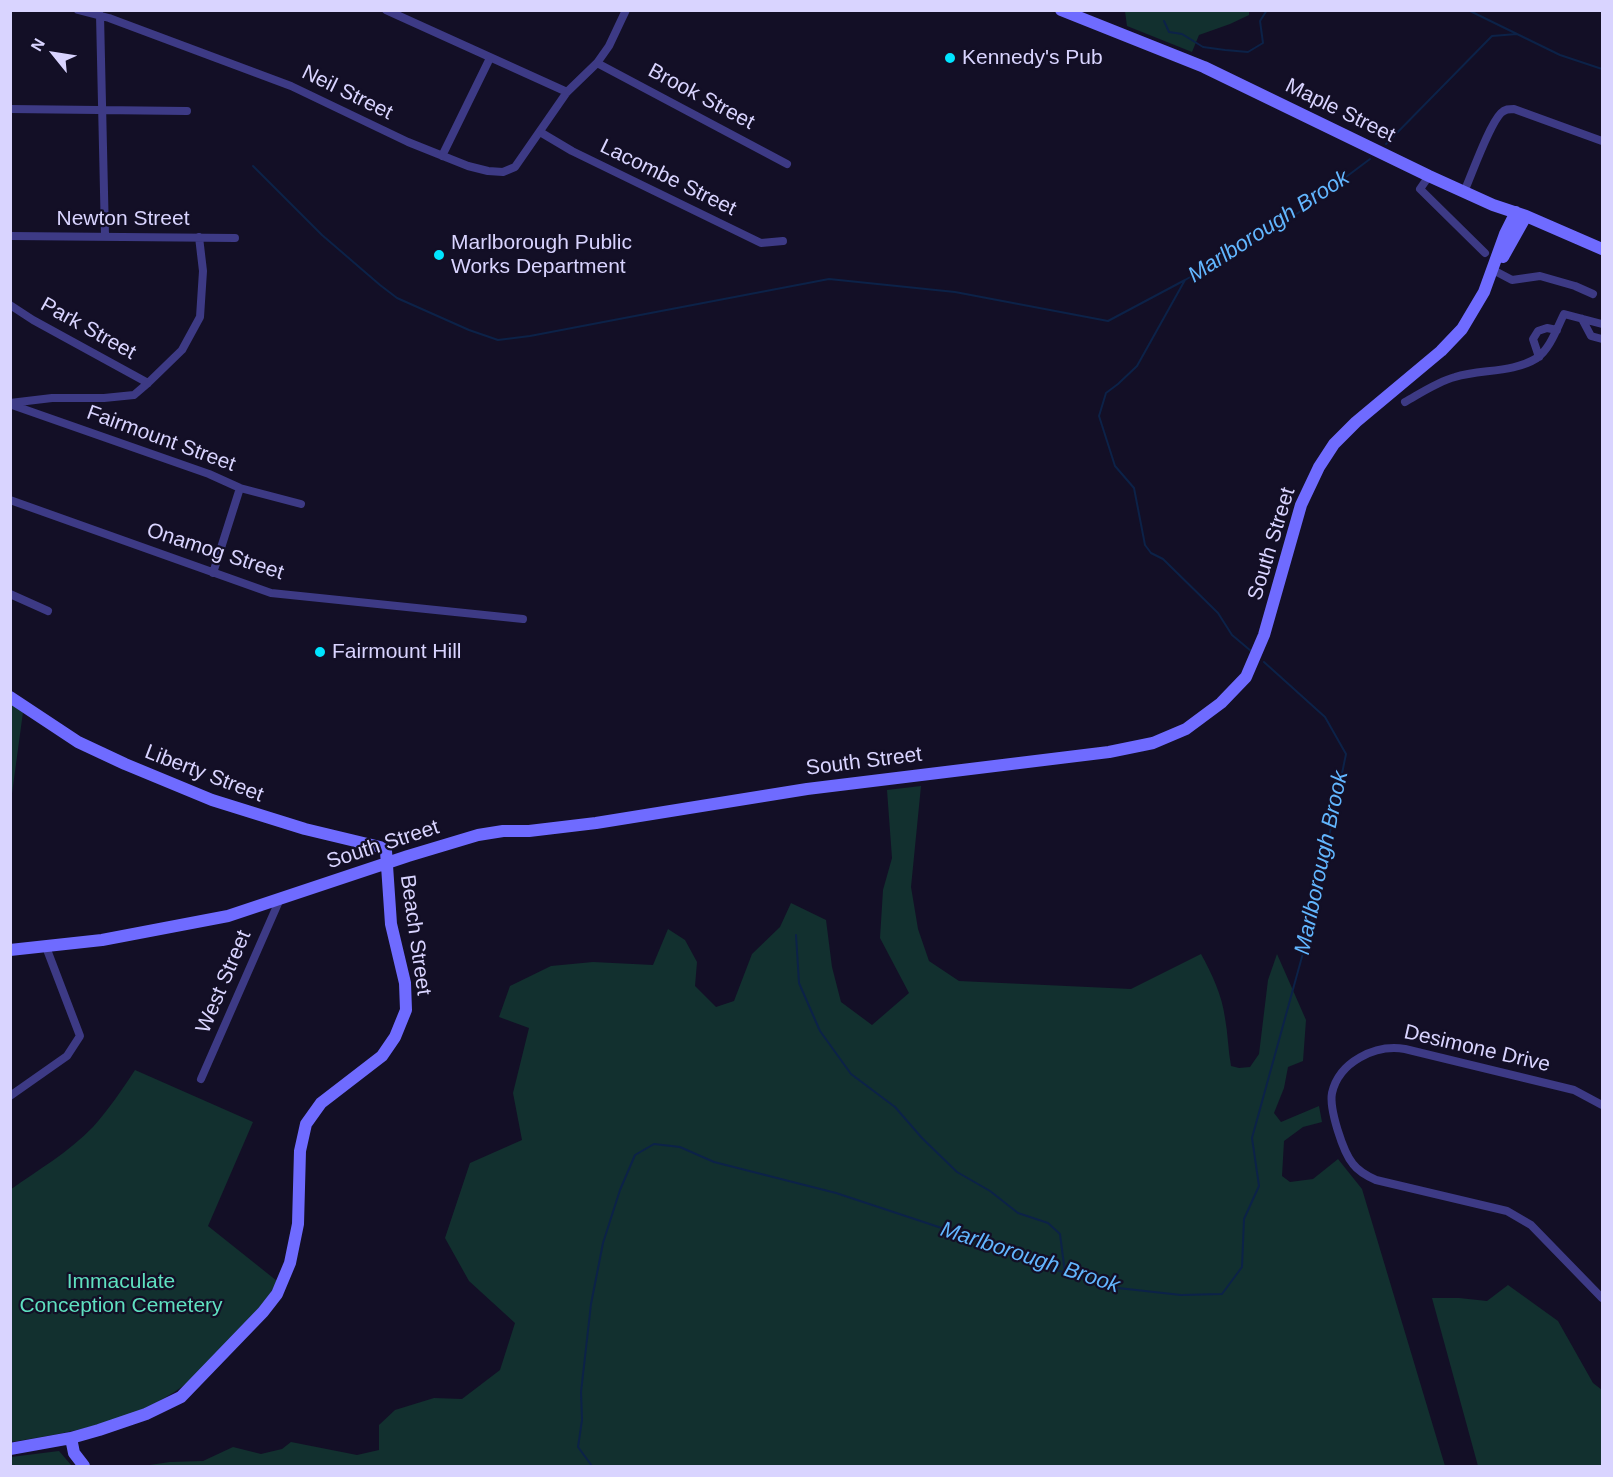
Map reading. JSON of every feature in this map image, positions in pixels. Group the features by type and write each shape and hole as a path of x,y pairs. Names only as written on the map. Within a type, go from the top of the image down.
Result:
{"main road":[{"name":"Maple Street","path":"1061,10 1210,70 1464,192 1602,249"},
{"path":"1494,205 1502,213 1511,234 1533,227 1550,226"},
{"name":"South Street","path":"1486,287 1521,214"},
{"name":"South Street","path":"10,950 102,940 212,919 455,841 502,831 529,831 591,824 807,789 1109,752 1153,743 1173,736 1198,721 1221,703 1250,670 1289,554 1301,506 1328,453 1344,433 1366,412 1449,343 1472,314 1495,271 1511,234"},
{"name":"Liberty Street","path":"10,697 78,742 125,764 212,800 268,819 380,846 386,851 386,863"},
{"name":"Beach Street","path":"10,1449 71,1438 124,1423 181,1397 238,1339 277,1294 290,1263 298,1224 300,1151 306,1124 321,1103 382,1056 395,1037 406,1010 406,990 391,924 386,863"},
{"path":"71,1438 74,1453 84,1467"}],"street":[{"name":"Neil Street","path":"78,10 100,15 291,86 442,156 478,169 503,172 515,167 567,92 597,63 609,46 626,10"},
{"path":"386,10 567,92"},
{"path":"100,15 105,236"},
{"path":"442,156 490,58"},
{"name":"Brook Street","path":"597,63 787,164"},
{"path":"10,109 187,111"},
{"path":"1464,192 1493,126 1501,112 1507,109 1514,109 1602,141"},
{"name":"Lacombe Street","path":"540,132 572,151 761,243 783,241"},
{"path":"1429,176 1420,189 1485,253"},
{"name":"Newton Street","path":"10,236 235,238"},
{"path":"10,404 52,398 104,398 134,395 148,383 182,350 200,317 203,271 200,237"},
{"path":"1495,271 1512,280 1540,276 1593,294"},
{"name":"Park Street","path":"10,305 148,383"},
{"path":"1405,402 1454,377 1511,367 1539,357 1557,330 1564,314 1602,324"},
{"path":"1582,319 1591,336 1602,339"},
{"path":"1539,357 1533,339 1538,331 1548,328 1557,330"},
{"name":"Fairmount Street","path":"10,404 209,474 240,488 301,504"},
{"path":"213,573 240,488"},
{"name":"Onamog Street","path":"10,500 271,593 523,619"},
{"path":"10,594 48,611"},
{"name":"West Street","path":"201,1079 280,898"},
{"path":"10,1096 67,1056 80,1036 46,947"},
{"name":"Desimone Drive","path":"1602,1105 1588,1095 1554,1084 1405,1049 1390,1048 1373,1051 1349,1066 1335,1085 1332,1098 1344,1148 1353,1165 1360,1172 1376,1180 1507,1211 1531,1225 1602,1298"}],"green space":[{"path":"1125,10 1249,11 1249,15 1199,35 1192,52 1127,26"},
{"path":"11,703 23,712 11,801"},
{"path":"921,786 911,887 918,929 929,961 959,981 1131,989 1201,954 1222,1001 1231,1066 1239,1068 1250,1067 1259,1054 1268,980 1277,954 1306,1020 1303,1061 1288,1067 1284,1088 1274,1113 1281,1122 1319,1106 1322,1122 1303,1127 1284,1141 1282,1176 1290,1182 1313,1179 1338,1159 1362,1189 1445,1466 143,1466 203,1461 233,1447 261,1454 282,1449 291,1442 357,1455 379,1450 379,1425 395,1410 434,1398 462,1399 500,1370 515,1323 469,1281 445,1238 470,1163 522,1140 513,1093 529,1028 499,1017 510,986 551,966 593,962 653,965 668,929 685,940 697,962 695,986 716,1007 734,1001 752,954 780,927 791,903 826,920 832,967 841,1002 872,1025 909,993 880,938 883,890 892,858 887,790"},
{"name":"Immaculate Conception Cemetery","path":"135,1070 253,1122 208,1226 277,1281 257,1311 208,1363 190,1381 164,1398 144,1409 100,1424 55,1435 11,1442 10,1190 64,1153 84,1136"},
{"path":"1508,1285 1558,1321 1593,1383 1602,1390 1602,1466 1478,1466 1432,1298 1487,1301"},
{"path":"59,1451 72,1466 11,1466 11,1457"}],"waterway":[{"path":"1164,21 1169,32 1182,34 1203,47 1248,52 1263,43 1260,21 1267,10"},
{"path":"1468,10 1517,34"},
{"name":"Marlborough Brook","path":"1386,144 1492,36 1517,34 1560,55 1602,69"},
{"name":"Marlborough Brook","path":"1251,651 1232,635 1218,613 1163,559 1151,553 1145,545 1134,488 1115,466 1099,416 1106,393 1137,366 1185,280 1298,213 1370,159"},
{"path":"253,166 322,235 397,298 469,330 498,340 530,336 829,279 955,292 1108,321 1185,280"},
{"name":"Marlborough Brook","path":"592,1466 578,1447 582,1420 581,1392 591,1304 603,1243 620,1190 635,1155 654,1144 680,1147 714,1162 836,1193 999,1247 1013,1256 1109,1287 1181,1295 1222,1294 1242,1267 1244,1219 1259,1186 1252,1138 1311,924 1346,754 1325,717 1264,662"},
{"path":"796,935 799,983 820,1031 851,1074 895,1107 922,1138 957,1172 990,1191 1018,1213 1048,1223 1060,1234 1065,1273"}],"place":[{"name":"Kennedy's Pub","path":"950,58"},
{"name":"Marlborough Public Works Department","path":"439,255"},
{"name":"Fairmount Hill","path":"320,652"}]}
